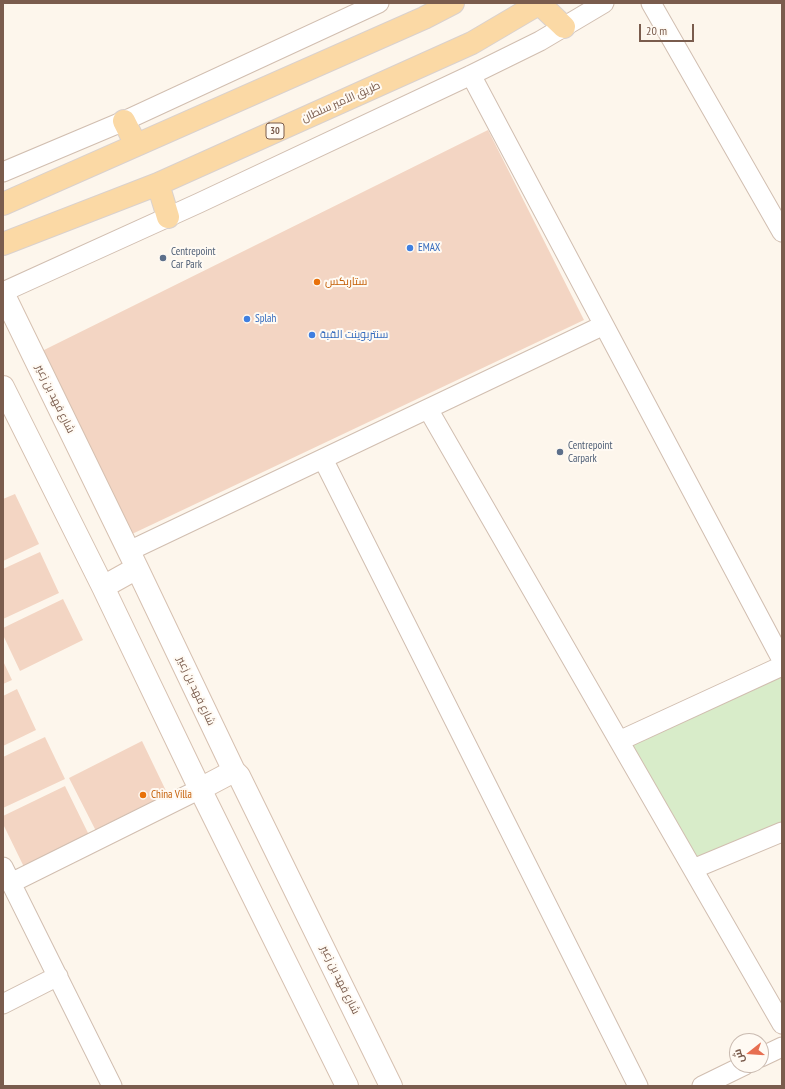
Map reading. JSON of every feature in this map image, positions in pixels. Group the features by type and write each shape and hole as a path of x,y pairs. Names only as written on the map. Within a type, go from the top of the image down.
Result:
{"main road":[{"path":"3,204 424,18 453,3"},
{"path":"540,3 564,27"},
{"name":"طريق الأمير سلطان","path":"3,244 158,184 472,42 540,3"},
{"path":"124,121 136,145"},
{"path":"158,184 168,217"}],"street":[{"path":"3,172 124,121 379,3"},
{"path":"3,292 168,217 472,75 540,41 604,3"},
{"path":"650,3 780,221"},
{"path":"472,75 782,660"},
{"name":"شارع فهد بن زعير","path":"3,292 234,771 239,776 391,1086"},
{"path":"103,587 133,559 323,459 604,325"},
{"path":"3,387 103,587 200,789 347,1086"},
{"path":"428,409 782,1024"},
{"path":"323,459 638,1086"},
{"path":"619,741 782,666"},
{"path":"112,1086 7,875 200,789 234,771"},
{"path":"693,869 782,832"},
{"path":"3,1004 58,976"},
{"path":"769,1053 782,1047"},
{"path":"702,1086 729,1073"}],"green space":[{"path":"782,670 782,825 695,861 625,743"}],"building":[{"name":"سنتربوينت القبة","path":"488,130 584,320 132,534 42,351"},
{"path":"15,494 39,544 3,561 3,499"},
{"path":"40,552 59,593 3,619 3,569"},
{"path":"63,599 83,640 20,671 3,635 3,628"},
{"path":"3,661 12,680 3,684"},
{"path":"17,689 36,730 3,746 3,696"},
{"path":"45,737 65,779 3,808 3,757"},
{"path":"142,741 168,795 96,831 69,778"},
{"path":"65,786 89,835 24,867 3,824 3,816"}],"place":[{"name":"EMAX","path":"410,248"},
{"name":"Centrepoint Car Park","path":"163,258"},
{"name":"ستاربكس","path":"317,282"},
{"name":"Splah","path":"247,319"},
{"name":"سنتربوينت القبة","path":"312,335"},
{"name":"Centrepoint Carpark","path":"560,452"},
{"name":"China Villa","path":"143,795"}]}
